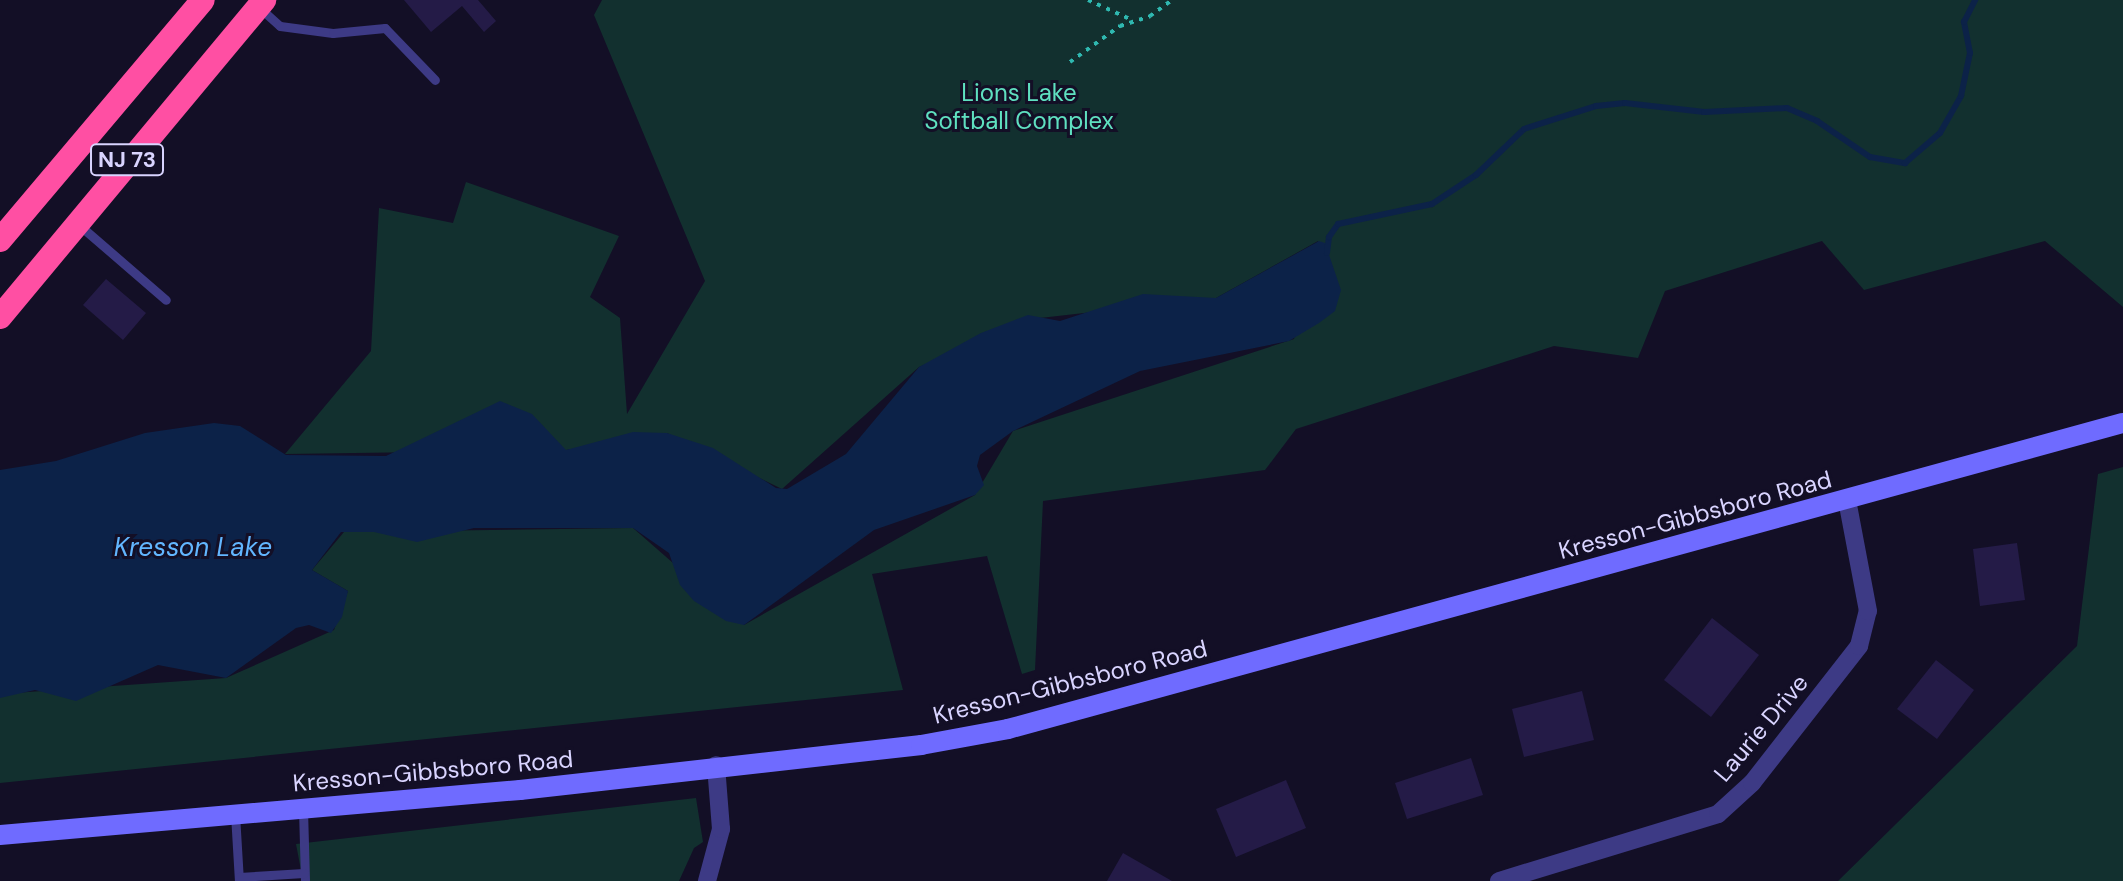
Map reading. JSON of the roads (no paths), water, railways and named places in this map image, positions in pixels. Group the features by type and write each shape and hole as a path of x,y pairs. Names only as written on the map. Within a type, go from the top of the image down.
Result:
{"highway":[{"name":"NJ 73","path":"0,240 203,0"},
{"name":"NJ 73","path":"0,317 75,222 261,4"}],"street":[{"name":"Kresson-Gibbsboro Road","path":"0,835 520,790 716,765 921,745 1039,721 2123,423"},
{"name":"Laurie Drive","path":"1499,881 1718,814 1752,783 1859,646 1868,611 1847,500"},
{"path":"707,881 721,829 716,765"}],"lane":[{"path":"261,4 280,26 333,33 385,28 435,80"},
{"path":"75,222 166,300"},
{"path":"235,814 239,879 305,877 303,809"}],"water":[{"name":"Kresson Lake","path":"1319,241 1325,243 1341,290 1335,311 1319,323 1289,341 1140,371 1013,431 980,455 977,466 984,485 975,495 874,530 744,625 726,621 694,601 680,585 669,553 633,528 474,528 417,542 374,532 341,532 312,570 348,591 342,617 331,633 309,625 296,628 226,678 158,665 76,701 35,690 0,698 0,470 56,461 145,433 214,423 240,426 286,455 386,456 500,401 532,414 566,450 633,432 667,433 713,448 776,488 787,489 846,454 919,367 981,333 1028,315 1060,321 1143,294 1216,298"}],"waterway":[{"path":"1327,253 1329,237 1338,224 1432,204 1476,175 1524,129 1596,106 1625,103 1704,112 1787,108 1817,121 1870,157 1905,163 1940,133 1961,96 1970,53 1964,22 1975,0"}],"park label":[{"name":"Lions Lake Softball Complex","path":"1019,107"}]}
